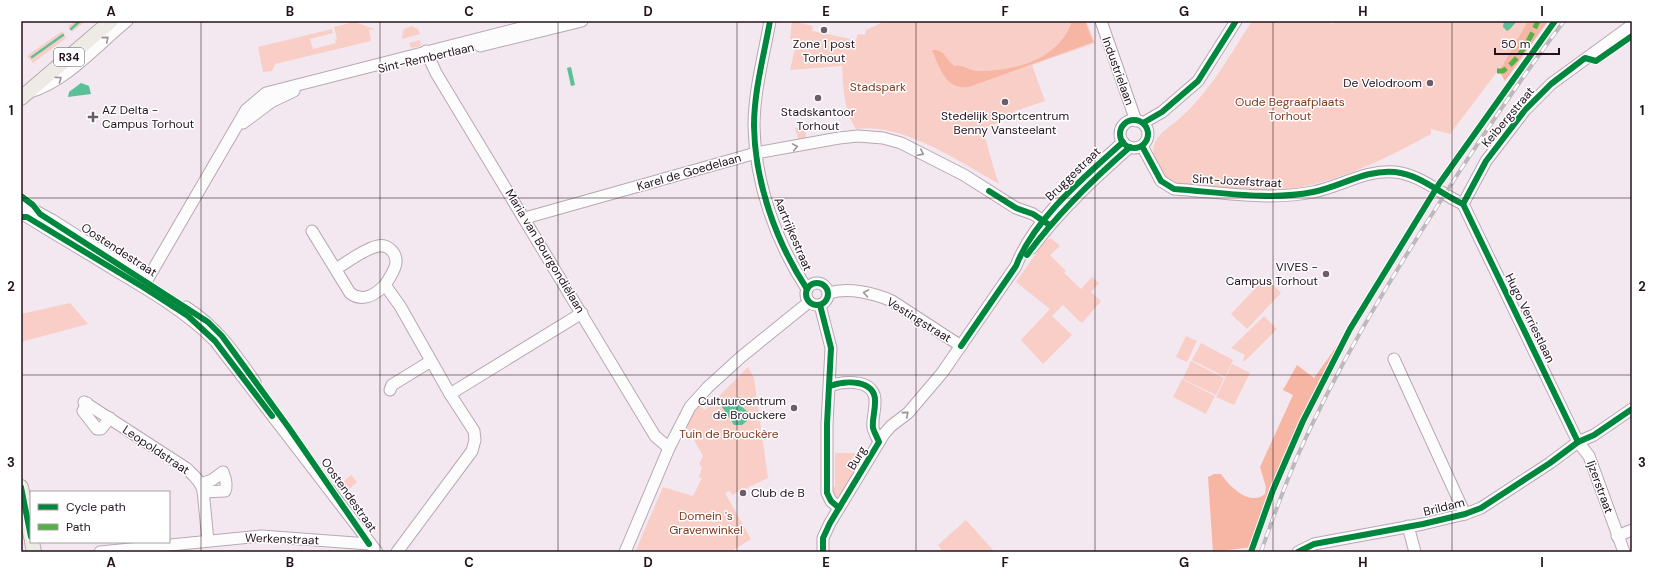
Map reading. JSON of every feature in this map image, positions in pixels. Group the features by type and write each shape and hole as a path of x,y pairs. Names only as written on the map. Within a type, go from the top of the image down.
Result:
{"main road":[{"name":"R34","path":"23,89 100,21"},
{"name":"R34","path":"23,89 110,21"},
{"path":"21,487 30,532"}],"street":[{"path":"23,89 42,88 60,78 127,21"},
{"name":"Sint-Rembertlaan","path":"533,29 548,21"},
{"name":"Sint-Rembertlaan","path":"144,284 236,128 268,97 283,95 317,82 427,54 533,29 582,21"},
{"name":"Aartrijkestraat","path":"770,21 756,96 754,126 756,153 762,187 771,217 794,270 807,289"},
{"name":"Industrielaan","path":"1100,21 1143,125"},
{"path":"1143,125 1162,112 1198,80 1236,21"},
{"name":"Keibergstraat","path":"1463,204 1489,157 1525,110 1551,84 1632,25"},
{"name":"Maria van Bourgondiëlaan","path":"427,54 656,436 669,448"},
{"path":"1129,121 1143,125 1147,140 1142,146 1126,144 1121,137 1122,128 1129,121"},
{"name":"Karel de Goedelaan","path":"525,218 756,153 858,136 883,138 901,143 964,175 1016,208 1033,214 1046,222"},
{"name":"Bruggestraat","path":"879,442 891,426 908,413 942,373 1016,266 1021,253 1046,222 1126,144"},
{"name":"Sint-Jozefstraat","path":"1142,146 1161,181 1174,188 1280,196 1313,192 1370,174 1394,172 1421,179 1463,204"},
{"name":"Oostendestraat","path":"21,203 52,220 144,284 188,316 215,341 373,548"},
{"name":"Hugo Verriestlaan","path":"1463,204 1578,442"},
{"name":"Oostendestraat","path":"21,213 144,284"},
{"path":"312,231 350,293 361,299 368,297 385,285 396,265 396,257 386,246 378,246 336,269"},
{"path":"625,552 669,448 690,407 708,387 741,357 814,303 827,300 829,293 827,287 820,282 812,283 807,289 806,297 814,303 831,348 830,386"},
{"path":"385,285 450,394 474,431 475,440 472,451 397,552"},
{"name":"Vestingstraat","path":"829,293 835,291 859,292 880,296 892,301 961,346"},
{"path":"450,394 582,313"},
{"path":"1394,359 1465,514"},
{"path":"390,390 392,385 431,361"},
{"name":"Burg","path":"823,552 823,538 839,508 879,442 873,428 873,417 876,402 873,392 866,385 857,383 836,383 830,386 827,424 827,493 831,501 839,508"},
{"name":"Leopoldstraat","path":"110,418 101,429 97,430 83,411 85,402 110,418 186,468 202,488 208,541"},
{"name":"Brildam","path":"1298,552 1314,544 1465,514 1481,508 1550,464 1578,442 1594,434 1632,409"},
{"name":"Ijzerstraat","path":"1578,442 1589,456 1624,552"},
{"path":"1408,526 1415,552"},
{"path":"1618,536 1632,530"},
{"name":"Werkenstraat","path":"100,552 261,536 373,548"}],"green space":[{"path":"75,21 86,21 72,32 68,26"},
{"name":"Stadspark","path":"792,21 813,26 812,31 856,40 858,34 865,35 866,30 885,21 1086,21 1095,43 1032,65 1045,101 1015,111 1017,116 982,129 999,184 949,155 911,138 874,128 856,129 847,107 842,66 790,70 797,40 790,39"},
{"name":"Oude Begraafplaats Torhout","path":"1252,21 1323,21 1334,24 1334,21 1528,21 1503,64 1450,134 1431,129 1431,134 1372,164 1331,179 1288,189 1243,191 1169,184 1155,161 1153,151 1158,137 1190,108 1210,85"},
{"path":"354,22 375,29 369,30 371,41 275,64 272,71 263,72 258,47 332,29 333,33 310,39 313,49 336,43 335,40 337,39 334,27"},
{"path":"411,26 418,29 420,34 402,39 403,30"},
{"path":"62,31 66,38 33,63 27,56"},
{"path":"420,40 421,46 411,48 409,43"},
{"path":"805,127 806,137 798,139 795,128"},
{"path":"1051,238 1060,246 1050,255 1066,271 1064,273 1081,289 1092,277 1099,283 1091,292 1101,301 1083,322 1080,322 1063,305 1052,316 1072,335 1043,364 1021,340 1050,309 1016,282 1045,241"},
{"path":"1266,277 1281,293 1247,329 1231,314"},
{"path":"70,303 88,324 21,342 21,314"},
{"path":"1264,316 1277,329 1244,362 1243,360 1245,355 1231,348"},
{"path":"1186,336 1197,341 1187,362 1176,357"},
{"path":"1201,343 1233,360 1225,377 1192,360"},
{"path":"1191,361 1224,378 1216,395 1183,379"},
{"path":"1232,364 1250,373 1234,405 1216,397"},
{"path":"748,367 754,378 768,478 732,495 730,491 725,493 751,539 730,552 635,552 663,487 693,496 702,478 699,477 702,468 699,464 703,456 686,426 699,405 705,410"},
{"path":"1182,379 1215,396 1206,414 1173,397"},
{"path":"835,453 867,453 843,495 836,498 830,487 835,487"},
{"path":"351,475 357,482 346,492 340,484"},
{"path":"966,520 995,552 969,552 968,550 966,552 943,552 938,545"}],"shaded area":[{"path":"1072,21 1085,21 1093,42 969,87 954,85 944,76 932,50 937,50 943,53 955,66 961,66 978,71 1006,69 1034,61 1046,54 1057,45 1066,34"},
{"path":"1504,21 1517,21 1507,31 1503,27"},
{"path":"1528,21 1548,21 1505,81 1499,71"},
{"path":"571,67 575,85 571,86 567,68"},
{"path":"81,83 89,86 91,94 68,97 69,92"},
{"path":"1339,343 1341,345 1304,419 1282,469 1252,547 1213,552 1208,477 1214,474 1221,474 1234,489 1247,497 1259,497 1265,494 1266,487 1260,467 1293,395 1283,390 1297,365 1314,378"},
{"path":"738,397 742,399 742,407 748,412 747,421 742,425 734,425 722,407 727,400"}],"waterway":[{"path":"71,29 80,21"},
{"path":"32,57 63,35"}],"railway":[{"path":"1261,552 1278,504 1312,424 1364,326 1420,233 1470,156 1564,21"}],"marked path":[{"path":"1497,71 1503,71 1519,55 1538,21"}],"cycle path":[{"path":"770,21 754,113 755,147 758,169 769,211 777,232 786,252 807,289"},
{"path":"1143,123 1162,112 1198,81 1236,21"},
{"path":"1251,552 1273,490 1303,421 1350,329 1439,184 1555,21"},
{"path":"1463,204 1486,161 1525,110 1551,84 1585,58 1596,61 1632,36"},
{"path":"1134,120 1144,124 1148,134 1144,144 1134,148 1124,144 1120,134 1124,124 1134,120"},
{"path":"961,346 1016,266 1024,248 1048,214 1077,184 1123,142"},
{"path":"1142,146 1161,181 1174,189 1261,196 1296,195 1323,190 1374,173 1395,172 1422,181 1463,204"},
{"path":"1027,255 1050,225 1102,172 1130,147"},
{"path":"989,191 1016,208 1033,214 1048,224"},
{"path":"21,196 33,205 40,214 208,322 222,336 289,428 369,544"},
{"path":"1463,204 1578,442"},
{"path":"21,217 27,217 188,316 215,341 272,416"},
{"path":"813,283 821,283 828,290 828,294 828,298 821,305 813,305 806,298 806,290 813,283"},
{"path":"820,305 831,348 827,424 827,493 831,501 839,508"},
{"path":"823,552 823,538 830,523 879,442 873,428 875,403 874,395 871,389 866,385 851,382 830,386"},
{"path":"1298,552 1314,544 1423,524 1465,514 1481,508 1550,463 1578,442 1594,435 1632,409"},
{"path":"21,487 30,532"}],"place":[{"name":"Zone 1 post Torhout","path":"824,30"},
{"name":"De Velodroom","path":"1430,83"},
{"name":"Stadskantoor Torhout","path":"818,98"},
{"name":"Stedelijk Sportcentrum Benny Vansteelant","path":"1005,102"},
{"name":"AZ Delta - Campus Torhout","path":"93,117"},
{"name":"VIVES - Campus Torhout","path":"1326,274"},
{"name":"Cultuurcentrum de Brouckere","path":"794,408"},
{"name":"Club de B","path":"743,493"}],"park label":[{"name":"Tuin de Brouckère","path":"729,434"},
{"name":"Domein 's Gravenwinkel","path":"706,523"}]}
